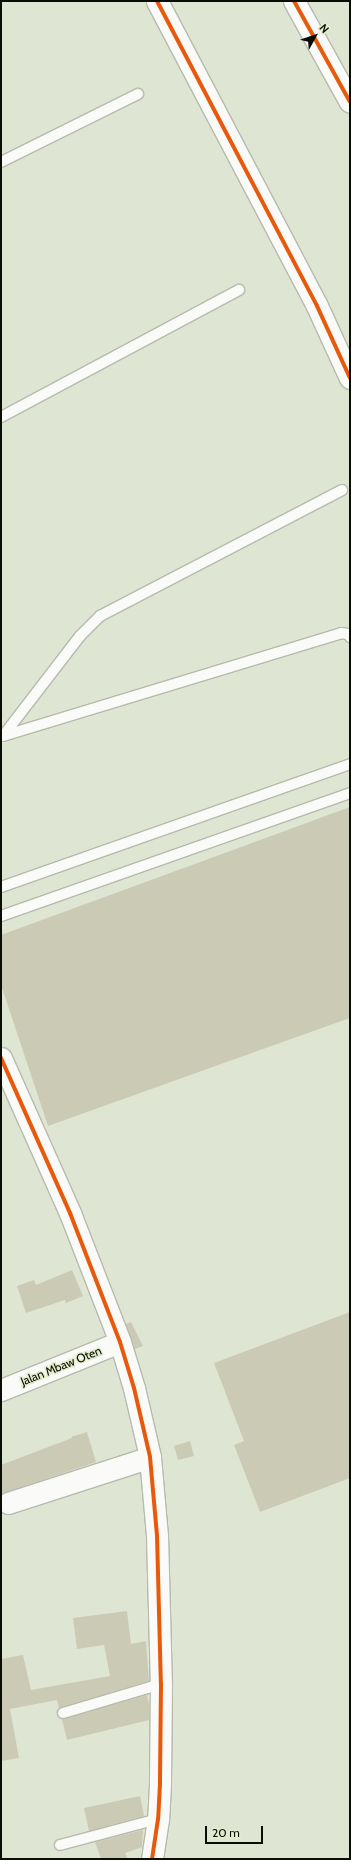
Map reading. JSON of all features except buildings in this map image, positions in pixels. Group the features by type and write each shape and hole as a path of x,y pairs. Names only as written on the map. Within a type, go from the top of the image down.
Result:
{"street":[{"path":"157,1 317,306 350,378"},
{"path":"294,1 350,102"},
{"path":"1,1058 6,1086 70,1213 120,1342 134,1388 150,1457 157,1535 150,1821 152,1859"},
{"name":"Jalan Mbaw Oten","path":"1,1390 120,1342"},
{"path":"8,1503 150,1457"}],"lane":[{"path":"1,162 138,94"},
{"path":"1,417 239,290"},
{"path":"2,736 80,636 100,616 342,490"},
{"path":"2,736 341,633 348,634 350,637"},
{"path":"1,887 350,764"},
{"path":"1,916 350,793"},
{"path":"63,1713 154,1686"},
{"path":"60,1845 150,1821"}],"cycle path":[{"path":"157,1 317,306 350,378"},
{"path":"294,1 350,102"},
{"path":"1,1058 70,1213 120,1342 134,1388 150,1457 157,1535 161,1684 160,1784 158,1819 152,1859"}]}
